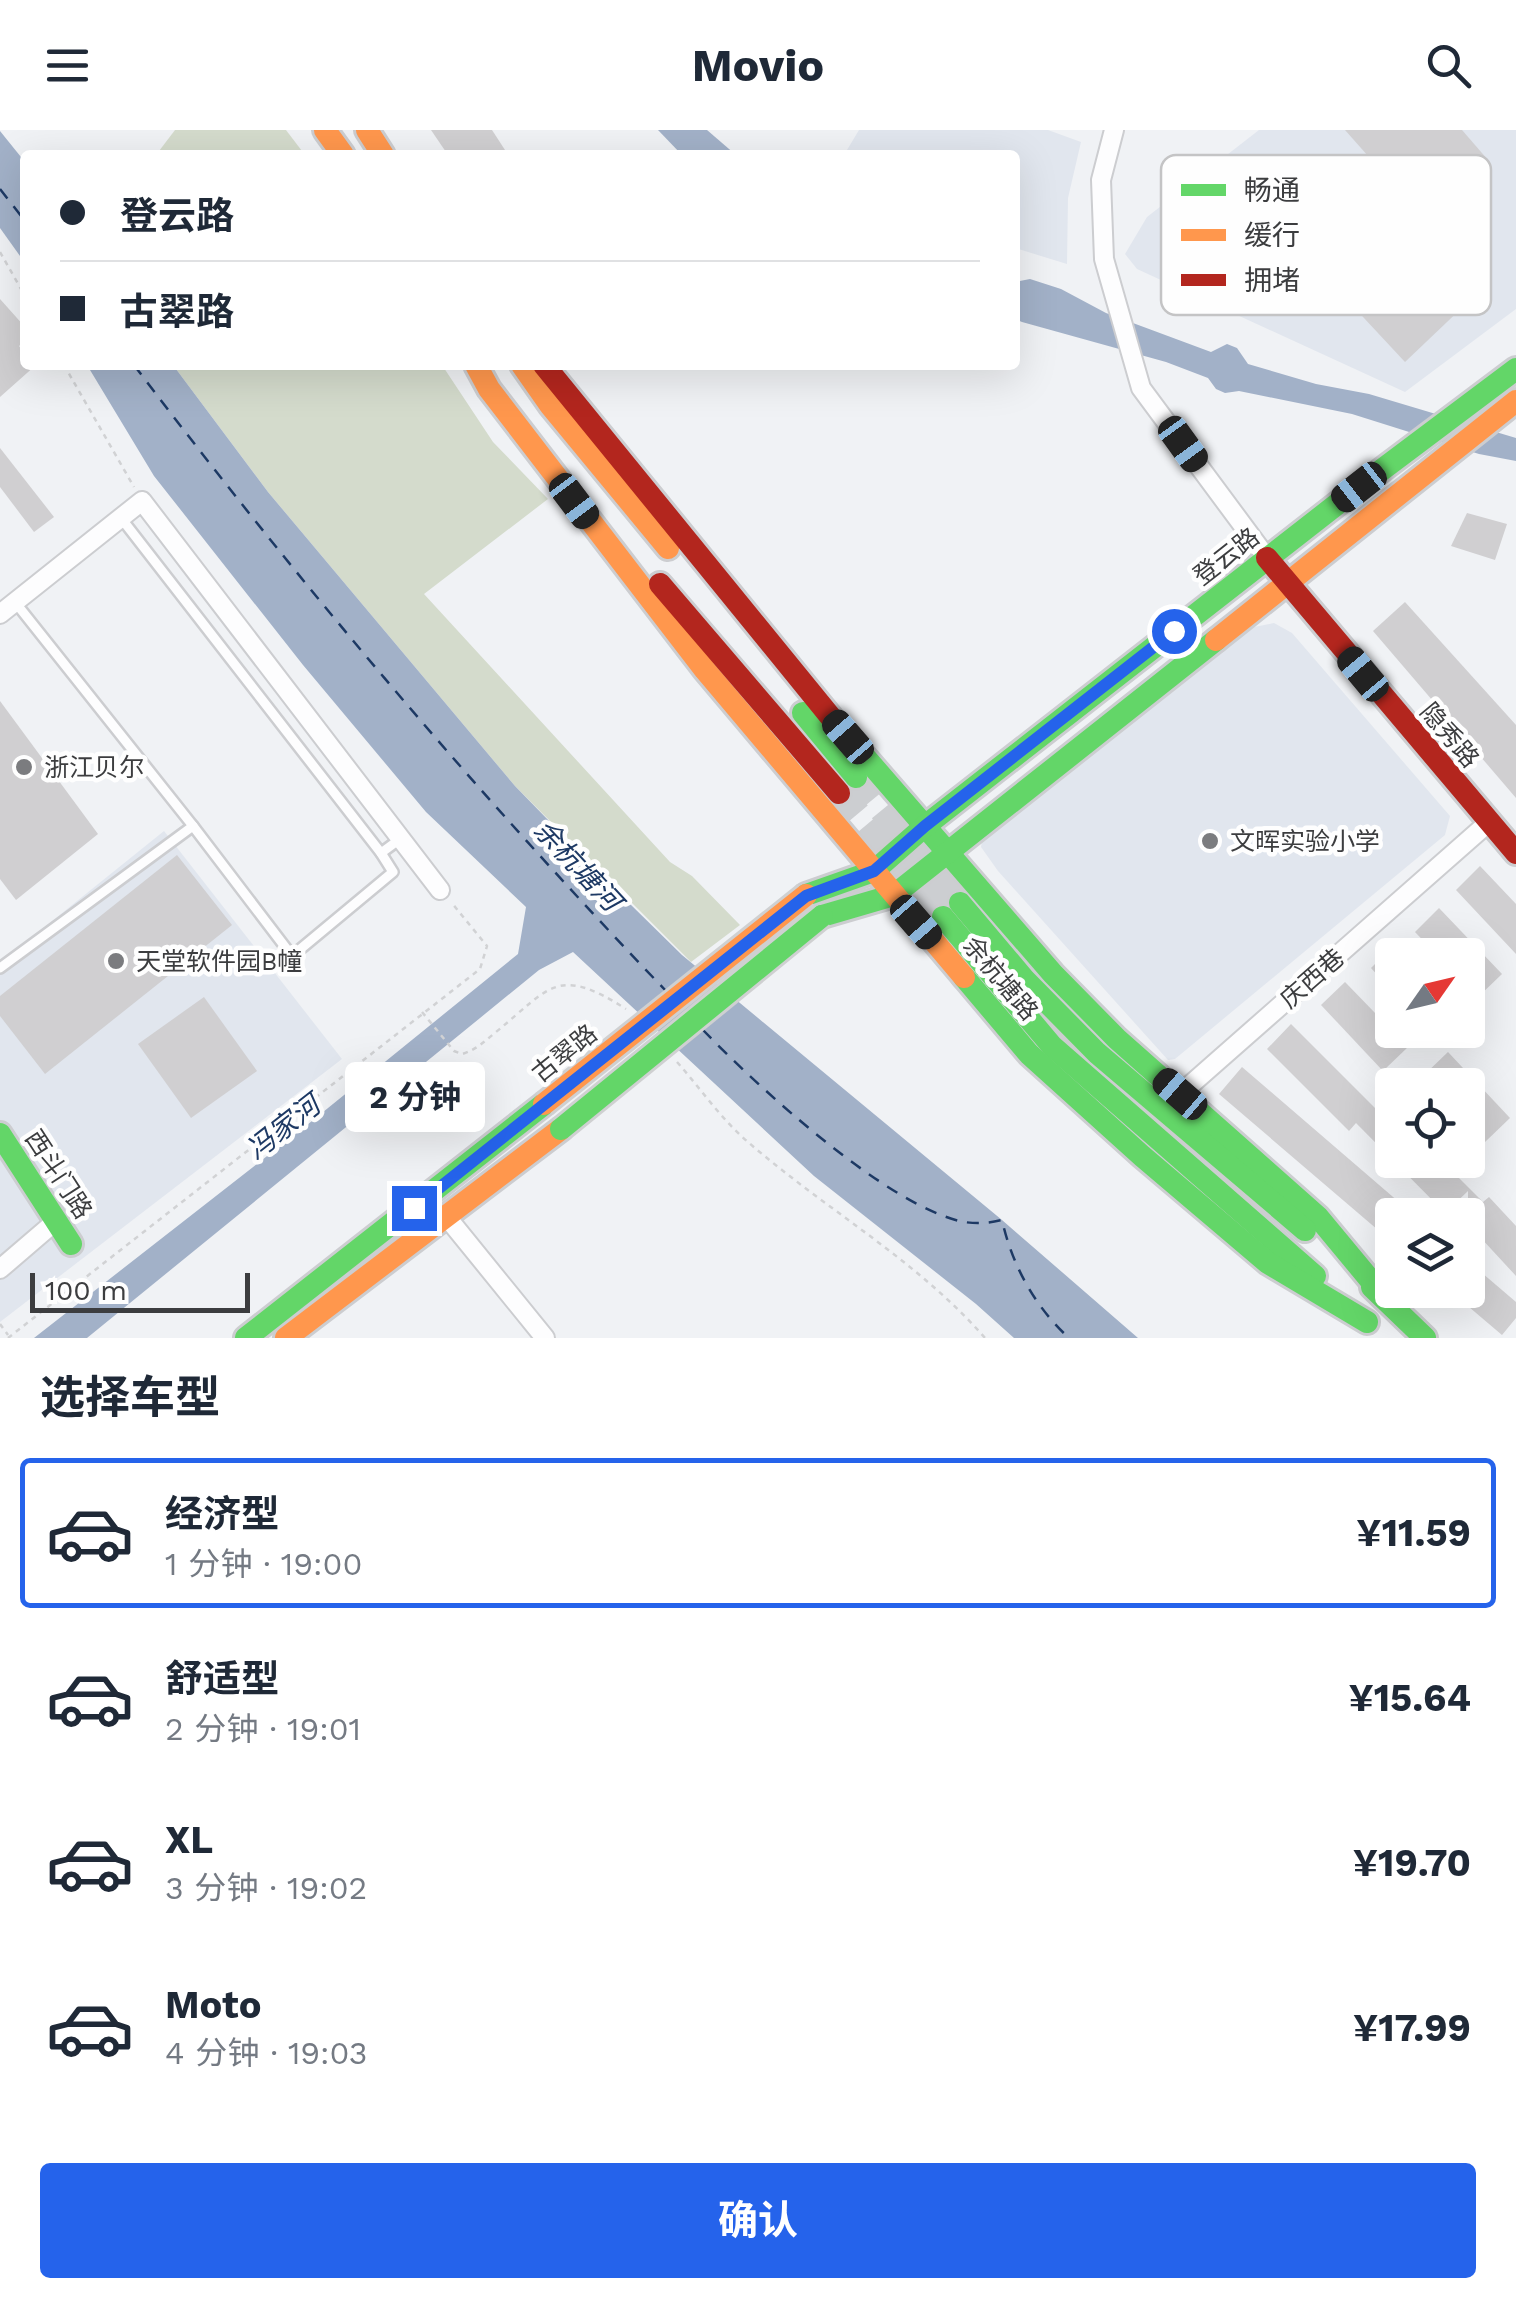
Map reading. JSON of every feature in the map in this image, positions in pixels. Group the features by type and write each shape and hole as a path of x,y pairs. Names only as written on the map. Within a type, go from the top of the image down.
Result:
{"main road":[{"name":"登云路","path":"925,826 1516,369"},
{"name":"余杭塘路","path":"479,370 500,404 694,656 1030,1054 1142,1156 1268,1262 1375,1330"},
{"path":"496,370 630,549 848,786 526,370"},
{"name":"余杭塘路","path":"548,370 797,678 1053,974 1117,1038 1318,1217 1375,1286"},
{"path":"286,1338 561,1129 822,916 894,895 1516,401"},
{"name":"隐秀路","path":"1267,558 1516,853"},
{"name":"古翠路","path":"246,1338 806,896 874,871 925,826"},
{"name":"余杭塘路","path":"1375,1290 1097,1053 951,910 1052,1046 1375,1330"},
{"name":"西斗门路","path":"2,1144 71,1244"},
{"name":"余杭塘路","path":"1395,1308 1425,1338"}],"street":[{"path":"1114,130 1101,180 1104,259 1142,388 1267,558"},
{"path":"7,608 142,501 440,890"},
{"name":"庆西巷","path":"1180,1094 1488,823"},
{"path":"446,1216 545,1338"},
{"path":"0,1268 56,1221"}],"lane":[{"path":"7,608 193,826 292,956 393,872 121,518"},
{"path":"0,968 193,826"},
{"path":"381,853 401,839"}],"path":[{"path":"0,252 20,287"},
{"path":"67,370 142,501"},
{"path":"0,1324 9,1338 480,968 487,946 440,890"},
{"path":"422,1012 454,1051 462,1054 472,1051 535,997 557,985 592,990 630,1012"},
{"path":"671,1056 712,1100 729,1125 960,1309 985,1338"}],"shaded area":[{"path":"859,130 1048,130 1081,142 1068,198 1067,264 1020,250 1020,150 847,150"},
{"path":"1259,130 1516,130 1516,309 1405,392 1237,315 1491,315 1491,155 1227,155"},
{"path":"1161,206 1161,280 1137,269 1125,254 1147,217"},
{"name":"文晖实验小学","path":"1274,623 1292,633 1450,816 1445,835 1175,1059 1168,1060 998,871 981,847 984,829 1254,627"},
{"path":"164,831 342,1059 0,1322 0,963"}],"green space":[{"path":"175,130 286,130 301,150 160,150"},
{"path":"177,370 445,370 493,442 548,499 424,594 670,862 692,876 740,925 691,962 515,786 268,492"}],"water":[{"path":"658,130 707,130 730,150 677,150"},
{"path":"0,131 20,156 20,256 0,228"},
{"path":"1030,279 1061,289 1106,313 1211,352 1227,344 1237,348 1248,364 1316,384 1369,394 1516,438 1516,461 1479,454 1352,414 1239,391 1225,393 1208,378 1166,362 1022,322 1020,281"},
{"name":"余杭塘河","path":"90,370 177,370 268,492 515,786 628,902 682,955 1138,1338 1014,1338 814,1176 573,952 539,970 87,1338 34,1338 518,954 526,907 426,812 303,665 154,476"}],"building":[{"path":"431,130 492,130 505,150 445,150"},
{"path":"1345,130 1462,130 1484,155 1367,155"},
{"path":"0,299 20,321 20,370 30,370 0,397"},
{"path":"1361,315 1454,315 1405,362"},
{"path":"0,448 54,517 34,532 0,487"},
{"path":"1467,513 1507,524 1495,560 1451,546"},
{"path":"1405,602 1516,725 1516,798 1373,631"},
{"name":"浙江贝尔","path":"0,701 98,834 16,900 0,879"},
{"name":"天堂软件园B幢","path":"177,855 232,925 45,1074 0,1016 0,996"},
{"path":"1480,866 1516,904 1516,954 1456,890"},
{"path":"1439,908 1468,938 1421,938 1415,932"},
{"path":"1485,956 1502,974 1485,990"},
{"path":"1345,982 1375,1013 1375,1048 1407,1048 1386,1068 1380,1068 1321,1005"},
{"path":"204,997 257,1071 191,1118 138,1044"},
{"path":"1291,1024 1375,1108 1375,1142 1356,1123 1349,1131 1267,1049"},
{"path":"1448,1052 1463,1068 1431,1068"},
{"path":"1242,1067 1394,1198 1375,1198 1375,1227 1219,1094"},
{"path":"1485,1091 1510,1118 1485,1142"},
{"path":"1411,1178 1459,1178 1479,1198 1468,1198 1468,1191 1461,1198 1430,1198"},
{"path":"1489,1197 1516,1226 1516,1276 1485,1242 1485,1200"},
{"path":"1485,1276 1516,1302 1516,1318 1502,1335 1470,1308 1485,1308"}],"ferry route":[{"path":"0,189 20,215"},
{"path":"138,370 260,527 459,765 667,992"},
{"path":"703,1030 790,1112 899,1194 933,1212 964,1222 1002,1220 1026,1284 1069,1338"}],"tunnel":[{"path":"856,777 960,903"},
{"path":"839,793 943,917"}],"traffic: fast":[{"path":"806,895 874,871 925,826 1516,369"},
{"path":"822,916 894,895 1216,640"},
{"path":"803,713 856,777"},
{"path":"838,726 1053,974 1117,1039 1318,1217 1375,1286"},
{"path":"960,903 1025,980 1097,1053 1305,1230"},
{"path":"561,1129 822,916"},
{"path":"943,917 1052,1046 1315,1276"},
{"path":"964,977 1029,1054 1142,1156 1268,1263 1367,1322"},
{"path":"246,1338 544,1104"},
{"path":"0,1134 71,1244"},
{"path":"1372,1287 1425,1338"}],"traffic: slow":[{"path":"325,130 339,150"},
{"path":"367,130 380,150"},
{"path":"479,370 489,389 705,670 964,977"},
{"path":"526,370 668,548"},
{"path":"1216,640 1516,401"},
{"path":"544,1104 806,895"},
{"path":"286,1338 561,1129"}],"traffic: jam":[{"path":"548,370 838,726"},
{"path":"1267,558 1516,853"},
{"path":"660,584 839,793"}],"place":[{"name":"浙江贝尔","path":"24,767"},
{"name":"文晖实验小学","path":"1210,841"},
{"name":"天堂软件园B幢","path":"116,961"}],"route":[{"path":"414,1208 806,896 874,871 925,826 1174,631"}],"water label":[{"name":"冯家河","path":"283,1127"}]}
